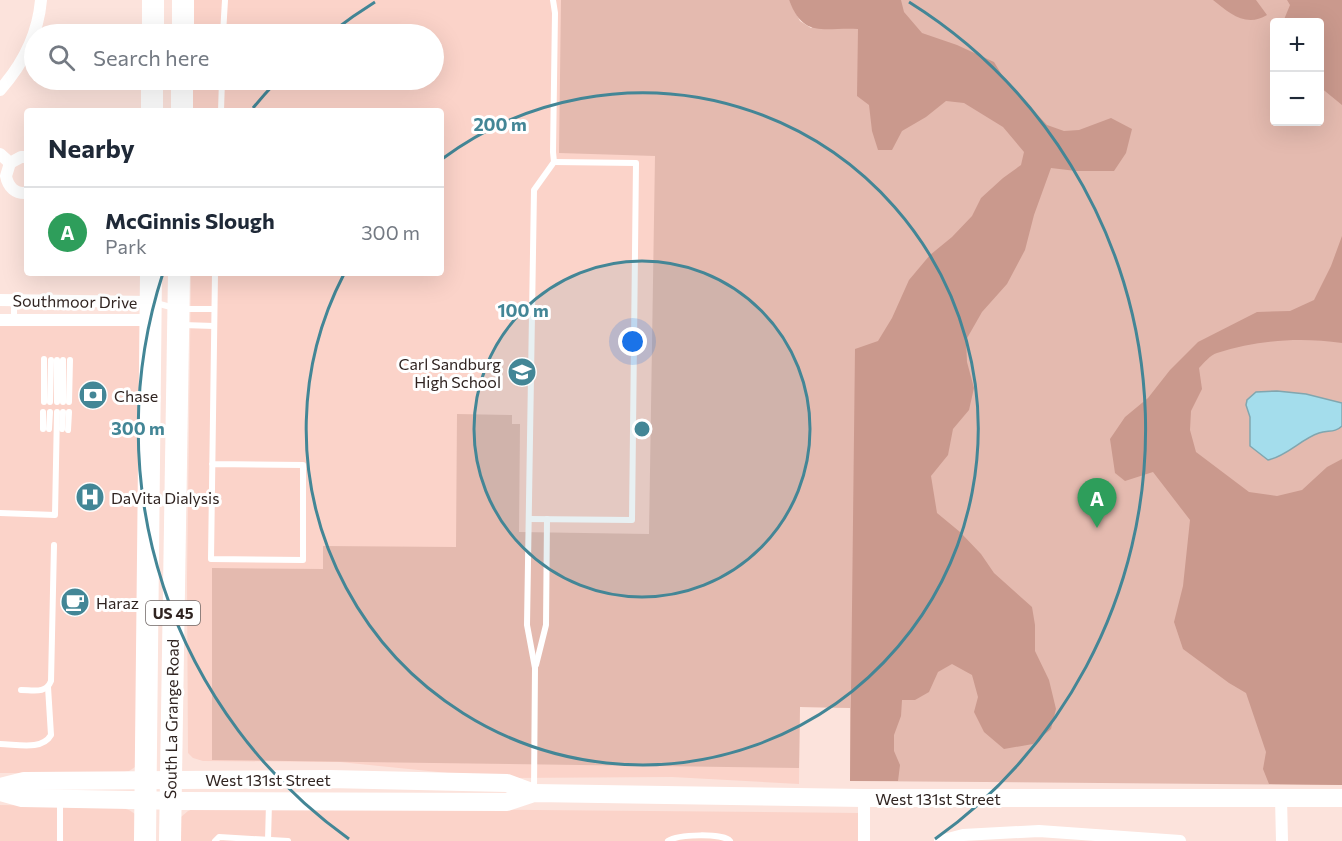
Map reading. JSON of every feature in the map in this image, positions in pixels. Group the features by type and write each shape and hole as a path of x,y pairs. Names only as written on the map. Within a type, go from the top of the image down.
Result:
{"highway":[{"path":"153,0 153,24"},
{"path":"183,0 183,24"},
{"path":"152,90 152,108"},
{"path":"182,90 182,108"},
{"name":"South La Grange Road","path":"152,276 164,317 170,841"},
{"name":"South La Grange Road","path":"145,841 145,789 164,317 178,276"}],"street":[{"path":"36,24 41,0"},
{"path":"0,90 12,77 24,56"},
{"path":"0,154 10,163"},
{"path":"24,157 10,163 6,176 7,183 17,192 24,193"},
{"name":"Southmoor Drive","path":"0,300 164,317"},
{"name":"Southmoor Drive","path":"0,320 164,317"},
{"name":"West 131st Street","path":"170,790 329,778 507,783 534,793"},
{"name":"West 131st Street","path":"0,789 24,781 170,790 270,801 507,802 534,793 864,798 1342,798"},
{"name":"West 131st Street","path":"0,789 22,798 60,798 145,789"},
{"path":"864,798 864,841"},
{"path":"1281,798 1282,841"},
{"path":"940,841 975,834 1039,831 1180,841"}],"lane":[{"path":"224,24 225,0"},
{"path":"534,793 535,668 527,625 534,190 554,162 554,0"},
{"path":"221,108 222,90"},
{"path":"529,519 632,520 636,163 554,162"},
{"path":"212,464 303,465 303,560 211,559 212,464 214,326 214,276"},
{"path":"14,300 14,320"},
{"path":"164,317 214,309"},
{"path":"164,317 214,326"},
{"path":"56,402 57,360 56,402"},
{"path":"0,513 55,515 56,412"},
{"path":"56,412 56,429"},
{"path":"56,412 56,429"},
{"path":"535,668 546,625 547,519"},
{"path":"21,690 42,691 51,681 54,544"},
{"path":"0,744 40,745 48,741 51,735 48,687"},
{"path":"60,798 60,841"},
{"path":"268,840 270,801"},
{"path":"668,841 682,836 730,841"},
{"path":"215,841 219,837 288,841"}],"shaded area":[{"name":"Carl Sandburg High School","path":"193,0 789,0 851,708 800,707 799,784 672,777 497,778 340,762 203,761 193,758 188,753 187,578 191,276 444,276 444,108 192,108 192,90 444,90 444,24 193,24"},
{"path":"561,0 789,0 800,21 811,28 858,0 1342,0 1342,785 850,781 850,708 800,707 799,768 212,760 212,568 323,569 323,546 456,547 457,414 512,415 512,424 520,424 519,532 649,534 655,156 559,153"},
{"path":"789,0 901,0 904,12 922,33 957,45 994,62 1005,80 1047,125 1064,131 1079,130 1111,118 1132,129 1126,153 1114,171 1076,171 1051,168 1034,215 1025,250 1007,284 982,312 966,340 967,362 974,388 969,410 953,429 948,455 931,476 937,513 960,532 981,554 994,573 1032,607 1035,651 1049,680 1056,709 1051,729 1033,744 1004,749 984,732 974,712 978,697 972,675 952,664 938,672 929,692 915,700 902,700 901,716 894,735 894,751 900,765 898,781 850,781 855,349 878,341 892,318 909,280 930,255 972,216 981,198 1021,165 1024,152 1003,127 964,103 946,101 926,117 902,131 892,150 878,150 872,131 869,105 857,96 858,29 825,29 808,26 801,21"},
{"path":"1213,0 1256,0 1267,15 1259,19 1245,19 1232,14"},
{"path":"1287,0 1342,0 1342,105 1324,90 1324,18 1285,18 1290,5"},
{"path":"1342,236 1342,343 1310,340 1279,341 1248,345 1214,354 1199,368 1202,389 1191,411 1190,430 1196,452 1249,492 1277,496 1302,490 1327,467 1342,459 1342,785 1269,784 1263,769 1266,752 1246,693 1183,649 1174,622 1183,586 1190,520 1153,472 1125,481 1115,473 1110,439 1125,417 1148,398 1170,370 1198,342 1257,312 1290,311 1314,300 1331,266"},
{"path":"0,322 147,322 135,767 129,771 120,773 0,773"},
{"path":"0,805 119,807 135,814 142,841 0,841"},
{"path":"196,808 860,813 859,841 176,841 181,817"}],"water":[{"path":"1277,391 1306,394 1342,403 1342,426 1337,430 1312,436 1281,455 1268,460 1250,446 1250,417 1246,405 1247,400 1256,392"}],"place":[{"name":"Carl Sandburg High School","path":"522,372"},
{"name":"Chase","path":"93,395"},
{"name":"DaVita Dialysis","path":"90,497"},
{"name":"McGinnis Slough","path":"1097,528"},
{"name":"Haraz","path":"75,602"}]}
